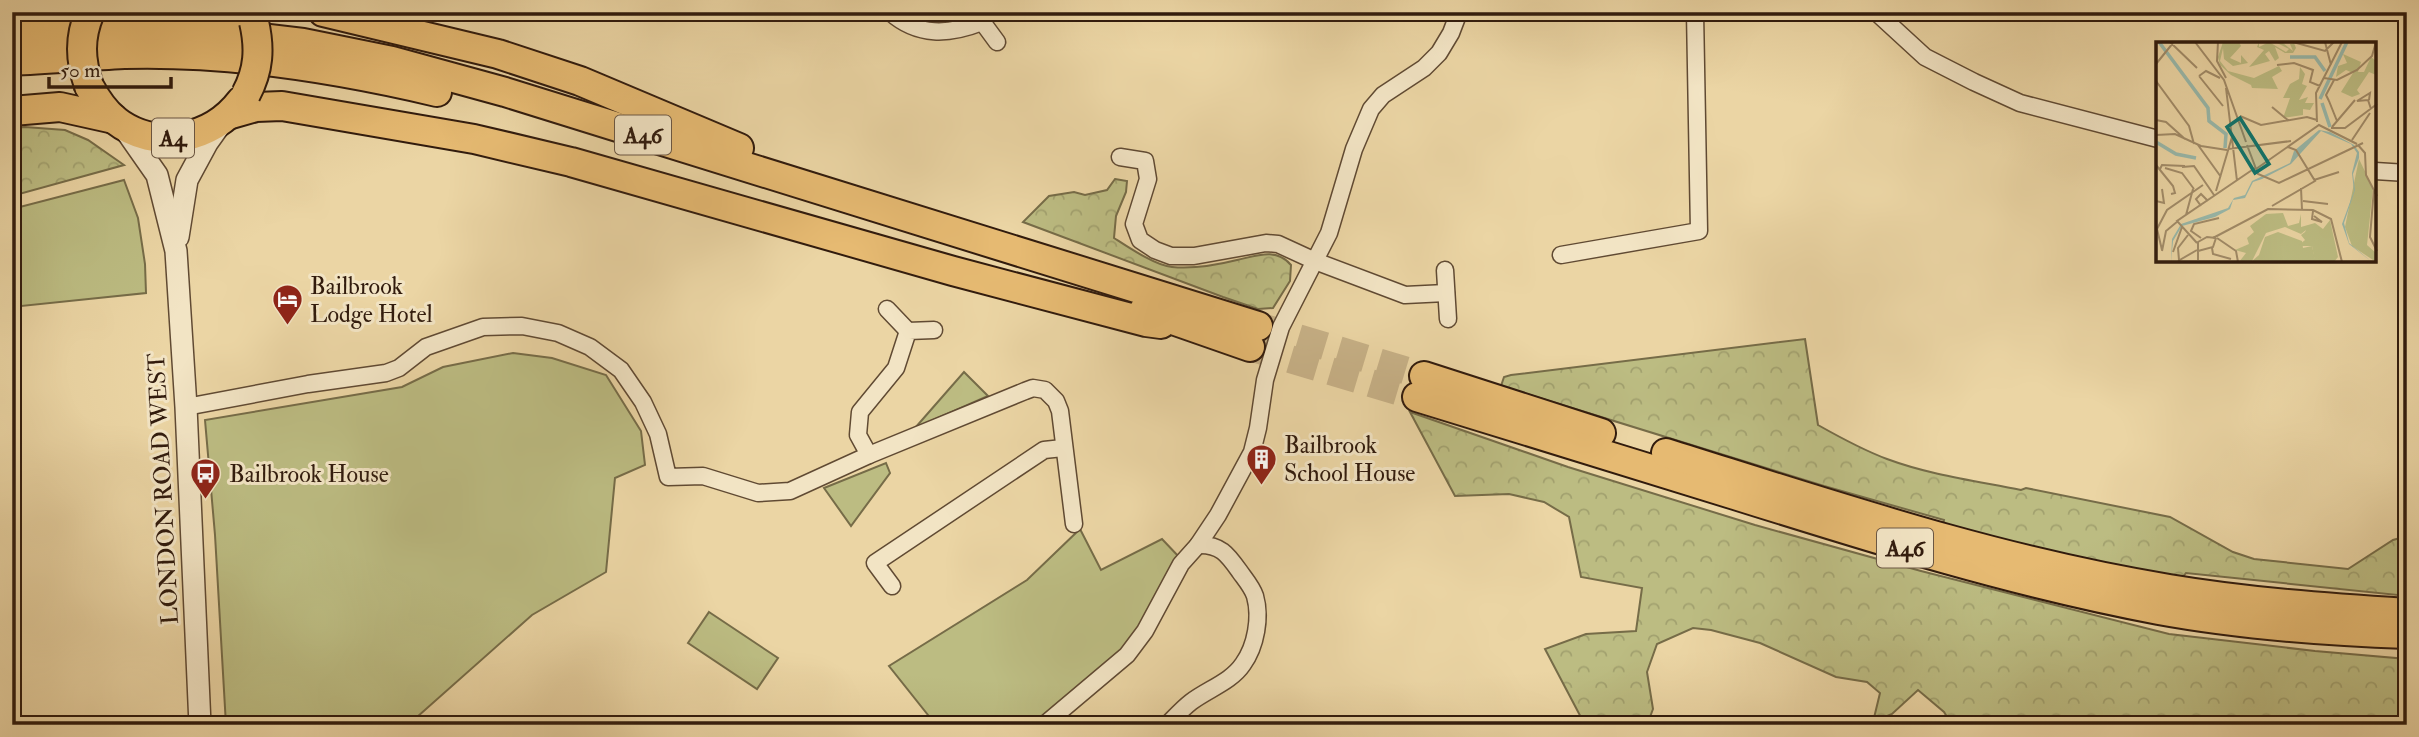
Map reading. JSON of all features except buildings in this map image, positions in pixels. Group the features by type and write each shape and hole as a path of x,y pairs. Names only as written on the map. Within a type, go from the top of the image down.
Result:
{"highway":[{"path":"90,12 84,25 82,66 99,104 118,122"},
{"path":"323,12 498,54 580,81 752,154 835,183 945,230"},
{"path":"234,109 253,81 258,62 258,42 252,17"},
{"name":"A46","path":"12,34 116,28 219,33 303,43 393,61 519,96 945,230 1254,337 1192,327 1118,300 501,110 387,80 298,65 216,57 126,54 12,61"},
{"path":"234,109 282,106 474,139 571,162 953,271 1146,322 1192,327"},
{"path":"12,111 60,107 118,122"},
{"name":"A4","path":"118,122 142,134 163,138 205,131 234,109"},
{"name":"A46","path":"2407,613 2333,609 2169,589 2047,564 1949,541 1420,387 1896,546 2078,594 2248,623 2332,632 2407,634"}],"street":[{"path":"890,12 916,29 941,33 978,17 998,42"},
{"path":"1044,725 1138,643 1174,575 1218,515 1252,452 1265,380 1281,327 1329,233 1354,149 1371,109 1383,95 1424,68 1439,52 1451,33 1459,12"},
{"path":"1561,255 1699,231 1695,12"},
{"path":"1876,12 1890,19 1926,57 2020,103 2156,138"},
{"name":"LONDON ROAD WEST","path":"176,251 187,180 207,143 234,109"},
{"name":"LONDON ROAD WEST","path":"118,122 157,175 176,251 201,725"},
{"path":"1120,157 1145,161 1148,179 1134,224 1140,240 1155,250 1171,256 1194,256 1265,243 1289,248 1315,261 1405,295 1446,293"},
{"path":"2377,171 2407,173"},
{"path":"1445,270 1448,319"},
{"path":"887,309 908,331 933,330"},
{"path":"186,407 308,384 386,373 400,368 426,347 483,327 522,326 558,333 590,347 621,370 643,402 658,434 668,477 703,476 758,493 790,491 869,455 1033,388 1045,390 1056,401 1060,411 1074,524"},
{"path":"869,455 858,435 860,412 896,368 908,331"},
{"path":"892,586 875,563 1044,450 1063,449"},
{"path":"1167,725 1191,702 1227,680 1243,664 1253,643 1258,618 1255,596 1232,560 1217,546 1198,545"}],"green space":[{"path":"12,128 65,130 88,140 124,165 12,196"},
{"path":"1115,179 1127,181 1126,192 1116,216 1114,238 1150,260 1172,267 1205,266 1266,254 1279,256 1291,265 1290,281 1273,308 1258,309 1223,297 1023,222 1049,196 1074,192 1085,195 1107,190"},
{"path":"124,180 138,218 146,293 12,307 12,209"},
{"path":"1805,339 1818,425 1852,444 1903,465 1953,477 2021,490 2026,488 2170,517 2233,552 2254,559 2348,569 2393,540 2407,536 2407,596 2186,573 2182,578 2077,558 1943,525 1944,520 1824,486 1501,386 1504,377 1511,375"},
{"path":"513,353 552,358 606,375 641,431 645,465 615,478 606,572 532,615 408,725 226,725 205,420 402,387 443,367"},
{"path":"964,372 988,396 915,428"},
{"path":"1410,412 1568,467 1755,525 1921,571 2169,634 2407,659 2407,725 1952,725 1944,712 1918,690 1892,714 1873,722 1880,693 1867,682 1836,677 1760,643 1693,628 1657,644 1647,672 1653,709 1647,725 1585,725 1545,649 1586,634 1636,631 1642,588 1581,577 1569,517 1544,502 1509,494 1455,496"},
{"path":"886,463 890,473 851,526 824,488"},
{"path":"1080,529 1101,570 1162,539 1180,558 1142,626 1126,648 1038,725 936,725 889,666 1027,580"},
{"path":"709,612 778,658 757,689 688,643"}],"tunnel":[{"path":"1258,326 1424,376"},
{"path":"1250,347 1417,397"}],"place":[{"name":"Bailbrook Lodge Hotel","path":"287,327"},
{"name":"Bailbrook School House","path":"1261,486"},
{"name":"Bailbrook House","path":"206,501"}]}
